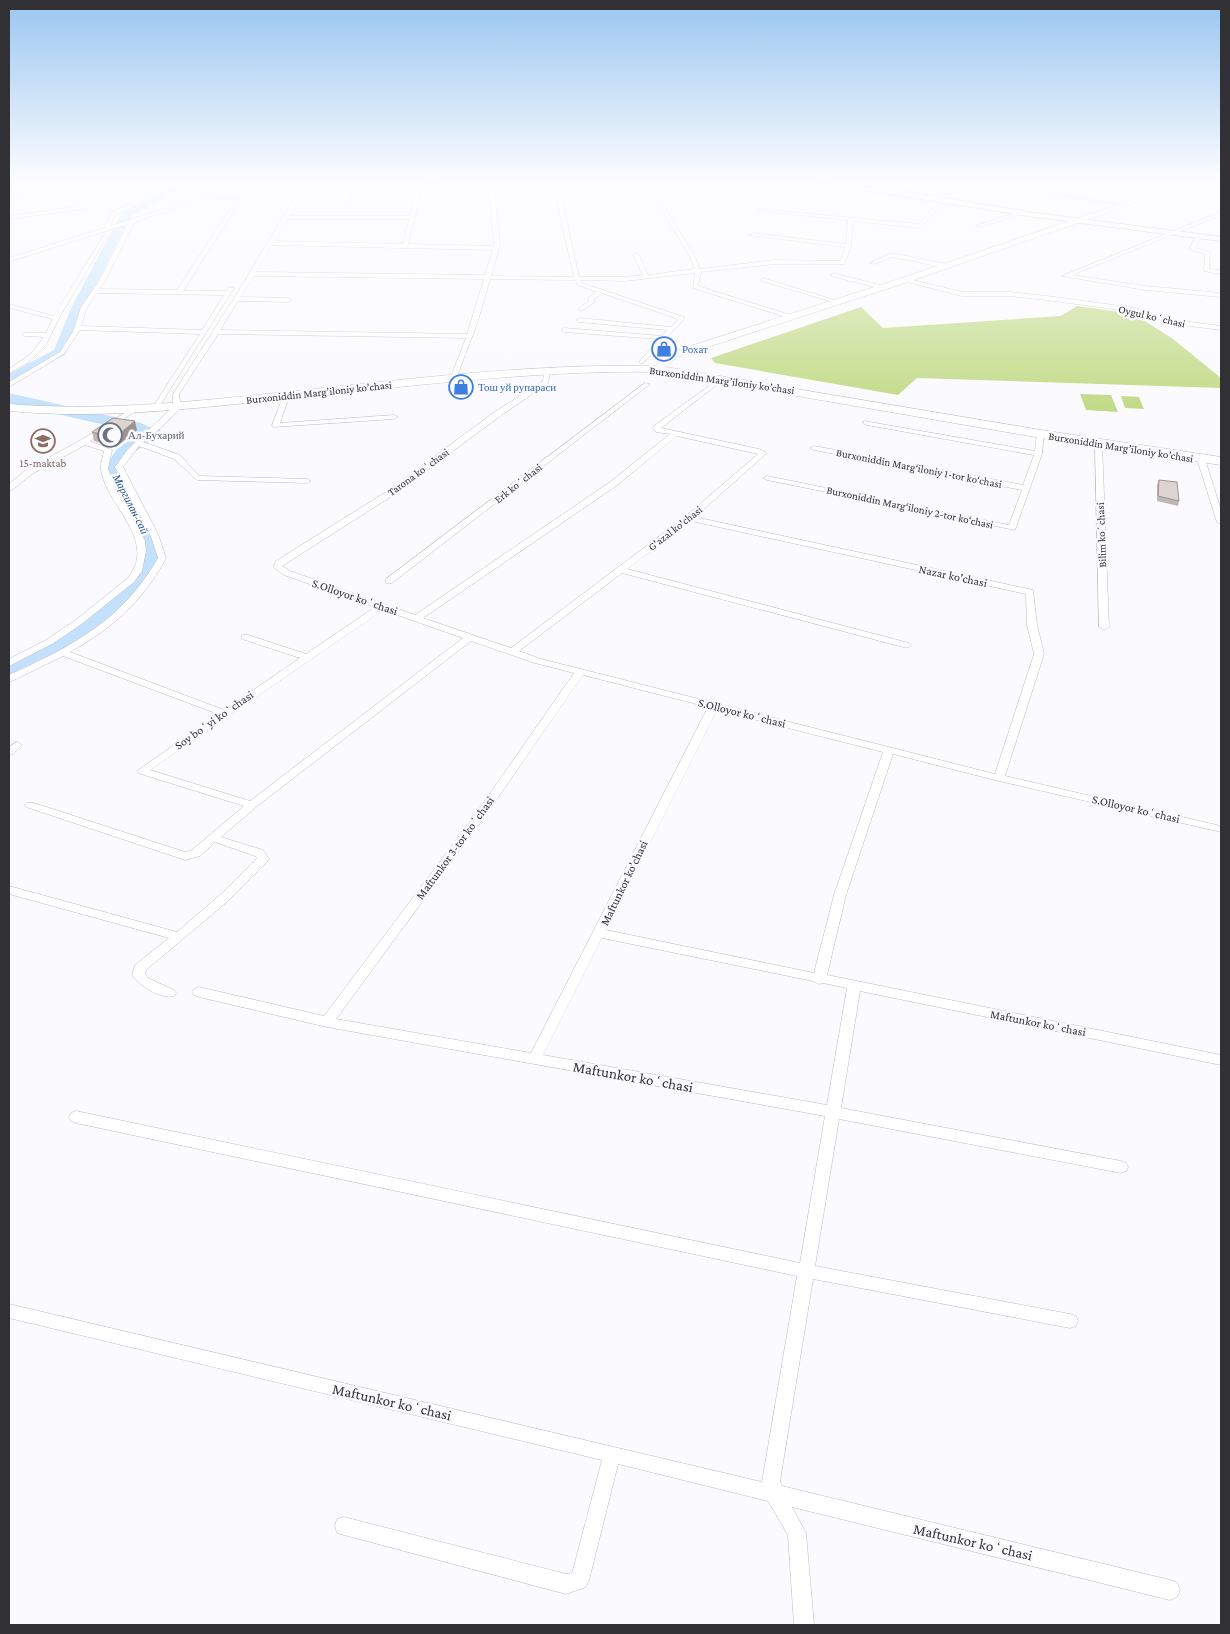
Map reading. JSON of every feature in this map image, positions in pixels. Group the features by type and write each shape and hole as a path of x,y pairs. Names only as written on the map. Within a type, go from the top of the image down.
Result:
{"main road":[{"path":"606,368 673,355 967,259"},
{"path":"658,369 673,355"},
{"path":"673,355 674,362 678,367 698,375"},
{"name":"Burxoniddin Marg’iloniy ko’chasi","path":"9,408 51,411 157,409 287,394 453,379 606,368 658,369 1041,434 1221,462"}],"street":[{"path":"9,371 29,361 42,350 56,318 91,259"},
{"path":"9,385 62,353 77,328 84,307 103,280 113,259"},
{"path":"179,292 200,259"},
{"path":"9,679 106,626 144,591 154,576 162,558 154,534 119,466 125,454 155,431 177,407 176,394 261,259"},
{"path":"453,379 474,324 492,259"},
{"path":"572,259 580,284 682,318 642,362"},
{"path":"638,259 646,276"},
{"path":"693,259 698,271 695,287 792,317"},
{"path":"250,274 624,280 776,262 842,262 843,259"},
{"path":"873,263 883,259"},
{"path":"909,259 947,266"},
{"name":"Oygul koʻchasi","path":"1107,259 1065,276 1145,288 1221,295"},
{"path":"1207,259 1205,270 1221,272"},
{"path":"833,275 882,287"},
{"path":"764,280 838,302"},
{"name":"Oygul koʻchasi","path":"905,280 962,294 1039,296 1135,310 1174,322 1221,328"},
{"path":"95,291 229,291 159,402 157,409"},
{"path":"582,309 593,301 590,299 602,291"},
{"path":"236,299 289,300"},
{"path":"9,306 56,318"},
{"path":"579,320 673,328"},
{"path":"77,328 204,332"},
{"path":"564,330 639,338 664,338"},
{"path":"216,332 468,336"},
{"path":"26,334 49,334"},
{"name":"Tarona koʻchasi","path":"279,563 392,492 496,415 546,382 547,372"},
{"name":"G'azal ko'chasi","path":"512,652 689,518 762,453 659,430 658,428 721,379"},
{"name":"Erk koʻchasi","path":"390,581 647,384"},
{"path":"287,394 276,425 394,417"},
{"path":"9,488 13,480 112,426 135,409"},
{"path":"866,423 1038,454"},
{"path":"417,618 613,484 676,433"},
{"path":"1025,488 1038,454 1041,434"},
{"path":"9,663 49,642 80,621 131,580 138,571 142,556 141,541 115,496 104,469 108,450 84,442"},
{"path":"138,443 177,457 197,478 307,481"},
{"name":"Bilim koʻchasi","path":"1098,443 1104,627"},
{"name":"Burxoniddin Marg‘iloniy 1-tor ko‘chasi","path":"814,448 1025,488"},
{"path":"1201,459 1221,522"},
{"name":"Burxoniddin Marg‘iloniy 2-tor ko‘chasi","path":"767,478 1012,528 1025,488"},
{"name":"Nazar ko'chasi","path":"689,518 1030,592 1032,625 1039,654 999,778"},
{"name":"S.Olloyor koʻchasi","path":"279,563 277,567 287,573 512,652 580,672 999,778 1221,829"},
{"path":"621,570 906,645"},
{"name":"Soy boʻyi koʻchasi","path":"252,805 142,771 223,713 382,606"},
{"path":"245,637 306,657"},
{"path":"30,805 185,856 196,853 252,805 470,637"},
{"path":"61,652 223,713"},
{"name":"Maftunkor 3-tor koʼchasi","path":"327,1022 479,816 580,672"},
{"name":"Maftunkor ko'chasi","path":"534,1060 714,706"},
{"path":"819,980 840,896 889,749"},
{"path":"169,993 143,981 138,975 140,968 224,898 263,859 259,853 213,838"},
{"path":"9,890 179,937"},
{"name":"Maftunkor koʻchasi","path":"599,933 819,980 1221,1060"},
{"path":"804,1625 797,1533 775,1495 771,1481 854,987"},
{"name":"Maftunkor koʻchasi","path":"199,992 327,1022 833,1112 1121,1167"},
{"path":"76,1117 807,1271 1070,1321"},
{"name":"Maftunkor koʻchasi","path":"9,1311 612,1454 1170,1590"},
{"path":"344,1526 566,1584 579,1580 584,1566 612,1454"}],"green space":[{"path":"1077,306 1134,314 1173,339 1221,378 1221,388 917,378 898,395 715,363 711,358 861,307 883,328 1061,316"},
{"path":"1080,394 1111,395 1118,412 1086,410"},
{"path":"1121,396 1139,397 1144,409 1125,408"}],"building":[{"path":"113,418 135,421 114,438 92,432"},
{"path":"1159,480 1177,482 1179,501 1158,496"}],"waterway":[{"name":"Маргилан-сай","path":"9,380 60,352 79,306 103,259"},
{"name":"Маргилан-сай","path":"9,398 141,428"},
{"name":"Маргилан-сай","path":"9,669 76,632 110,608 134,585 142,572 154,551 113,468 122,454 153,431"}],"place":[{"name":"Рохат","path":"664,349"},
{"name":"Тош уй рупараси","path":"461,387"},
{"name":"Ал-Бухарий","path":"110,435"},
{"name":"15-maktab","path":"43,441"}]}
